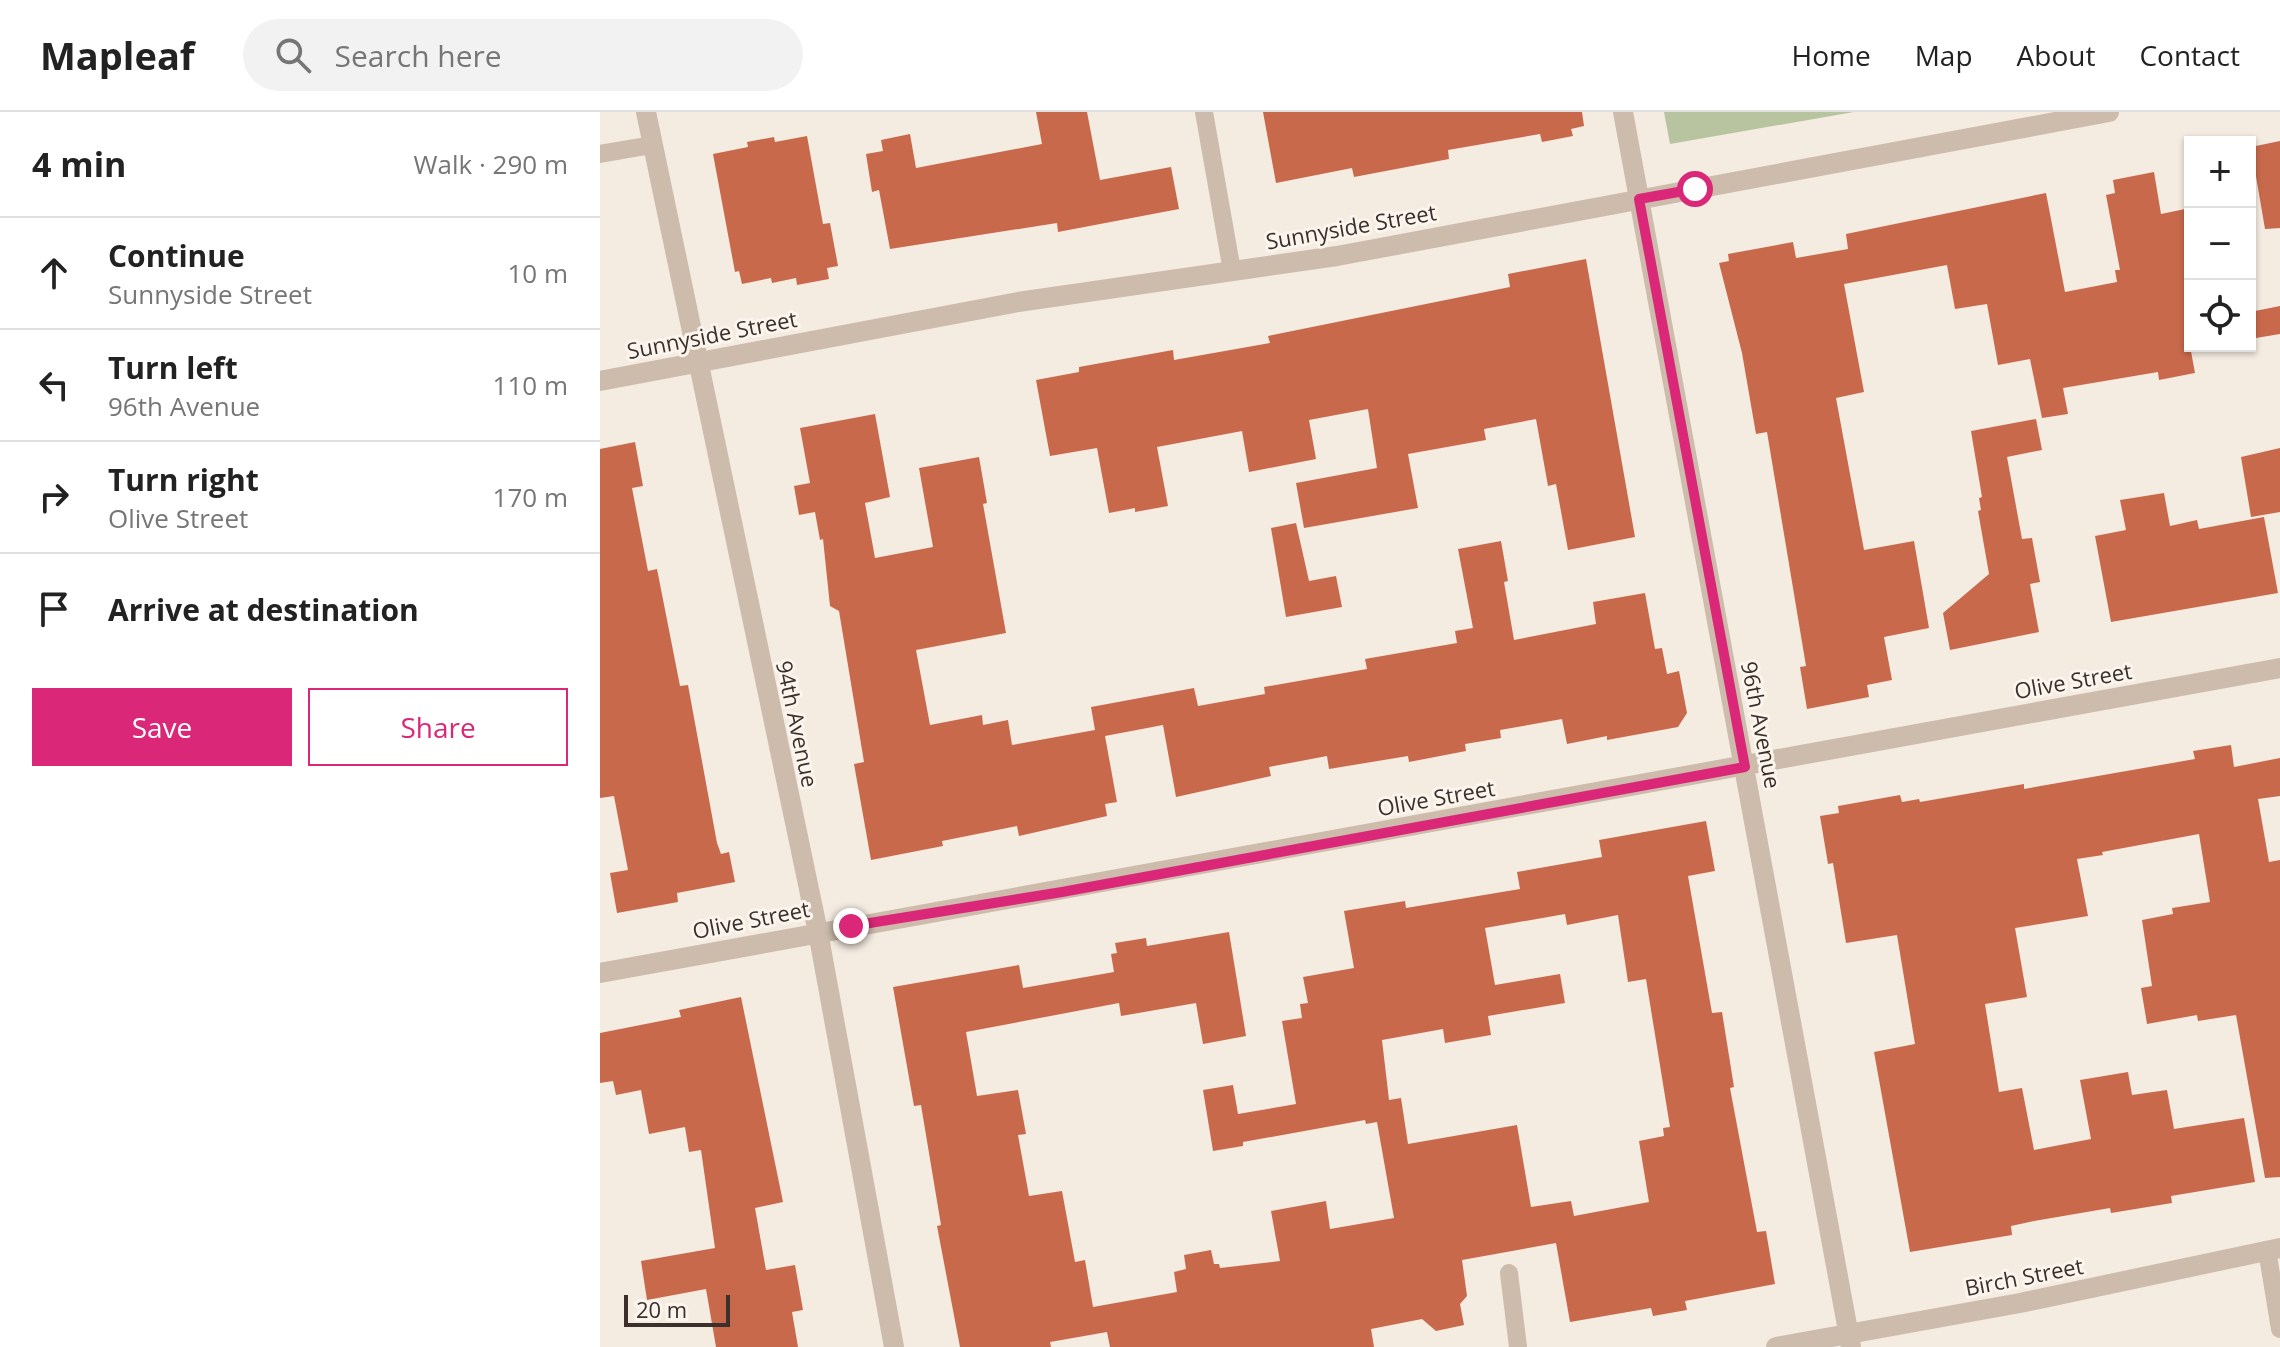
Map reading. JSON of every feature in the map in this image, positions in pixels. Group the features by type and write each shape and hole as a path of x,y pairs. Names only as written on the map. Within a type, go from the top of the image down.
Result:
{"street":[{"name":"94th Avenue","path":"646,112 696,363 818,932 894,1347"},
{"name":"96th Avenue","path":"1623,112 1850,1340"},
{"name":"Sunnyside Street","path":"600,381 1018,302 1337,256 2109,112"},
{"name":"Olive Street","path":"600,973 2280,668"},
{"name":"Birch Street","path":"1776,1347 1850,1340 2274,1249"}],"lane":[{"path":"1204,112 1232,271"},
{"path":"600,154 652,145"},
{"path":"2274,1249 2280,1329"},
{"path":"1509,1273 1518,1347"}],"green space":[{"path":"1664,112 1854,112 1670,144"}],"building":[{"path":"1036,112 1087,112 1100,180 1171,167 1179,209 1058,232 1057,223 890,249 879,190 872,192 866,154 883,151 881,140 910,134 916,168 1042,144"},
{"path":"1263,112 1582,112 1584,126 1571,129 1573,136 1542,142 1540,134 1448,150 1449,159 1354,177 1352,168 1276,183"},
{"path":"807,136 823,224 830,223 838,266 827,268 829,279 797,285 796,278 772,283 771,278 742,284 739,271 735,272 713,154 748,147 747,142 774,137 775,142"},
{"path":"2280,141 2280,228 2265,229 2256,176 2256,146"},
{"path":"2154,172 2161,214 2184,209 2184,352 2191,352 2195,373 2159,380 2158,372 2063,388 2068,414 2042,418 2030,359 1998,365 1987,304 1955,309 1947,265 1844,284 1864,392 1836,398 1864,550 1914,541 1929,628 1884,637 1892,680 1867,685 1869,697 1807,709 1800,667 1806,666 1767,432 1756,434 1742,353 1719,263 1729,261 1728,254 1793,242 1796,258 1848,249 1846,234 2046,193 2065,292 2117,282 2115,270 2120,270 2106,195 2115,193 2113,180"},
{"path":"1586,259 1635,537 1568,550 1556,484 1548,486 1536,419 1484,429 1486,440 1408,454 1418,508 1304,528 1296,483 1377,468 1368,409 1309,420 1316,459 1249,472 1242,431 1157,447 1168,506 1135,512 1135,508 1109,513 1097,448 1050,456 1036,380 1079,372 1079,367 1173,350 1174,360 1270,343 1268,336 1510,287 1508,274"},
{"path":"2280,306 2280,334 2256,338 2256,311"},
{"path":"875,414 890,497 865,503 875,558 933,547 919,468 979,457 987,503 983,504 1006,633 916,650 930,725 982,715 983,725 1008,720 1012,745 1095,730 1091,707 1194,688 1198,706 1265,694 1264,687 1367,669 1365,659 1457,643 1455,631 1473,628 1458,549 1501,541 1514,640 1596,624 1593,602 1645,593 1655,649 1662,648 1667,674 1679,671 1687,713 1678,727 1607,740 1607,736 1567,744 1562,719 1500,730 1501,738 1465,744 1466,751 1409,762 1408,756 1329,769 1327,756 1269,767 1271,776 1176,797 1163,725 1105,736 1117,802 1105,804 1107,816 1019,836 1017,826 942,841 943,846 871,860 854,764 864,762 839,611 830,606 823,539 820,540 815,512 799,515 794,486 810,483 800,428"},
{"path":"2036,419 2042,450 2007,457 2022,539 2032,538 2040,582 2030,584 2039,632 1950,650 1943,613 1989,574 1978,511 1981,510 1979,498 1982,497 1971,431"},
{"path":"635,442 643,486 632,488 648,571 657,569 680,686 688,685 717,843 721,854 729,852 735,882 677,893 678,902 617,913 610,873 628,870 614,796 600,798 600,449"},
{"path":"2280,448 2280,512 2251,517 2241,457"},
{"path":"2164,493 2170,526 2197,520 2199,529 2264,517 2278,593 2111,622 2095,536 2126,530 2120,500"},
{"path":"1296,523 1309,581 1336,576 1342,607 1286,617 1271,528"},
{"path":"2231,745 2234,767 2280,758 2280,796 2258,799 2269,862 2280,860 2280,1177 2265,1178 2236,1015 2198,1021 2197,1015 2147,1024 2141,988 2152,986 2142,920 2173,914 2172,908 2210,902 2199,834 2102,852 2103,855 2077,859 2088,916 2015,928 2027,997 1985,1004 1999,1092 2022,1088 2034,1150 2091,1139 2080,1080 2128,1072 2132,1095 2167,1090 2174,1129 2244,1118 2255,1182 2171,1196 2172,1203 2111,1213 2110,1208 2034,1221 2011,1226 2012,1235 1910,1252 1874,1052 1915,1044 1897,935 1846,943 1833,863 1828,864 1820,816 1839,813 1838,806 1900,795 1902,802 1919,799 1920,802 2024,784 2024,789 2195,759 2193,751"},
{"path":"1706,821 1715,871 1688,876 1712,1013 1722,1012 1734,1087 1730,1088 1757,1232 1766,1231 1775,1284 1685,1301 1687,1310 1653,1316 1651,1308 1570,1322 1556,1243 1462,1260 1467,1296 1460,1304 1464,1325 1436,1331 1422,1319 1371,1329 1374,1347 1110,1347 1107,1332 1050,1342 1051,1347 960,1347 937,1226 941,1225 921,1105 914,1106 893,987 1019,965 1023,988 1114,972 1111,954 1117,953 1115,943 1146,938 1147,946 1229,932 1246,1036 1203,1044 1196,1003 1121,1016 1119,1003 966,1032 977,1096 1018,1090 1026,1134 1018,1135 1029,1196 1062,1191 1075,1262 1085,1260 1093,1307 1177,1292 1174,1272 1186,1269 1184,1255 1211,1250 1214,1264 1219,1264 1220,1268 1280,1261 1271,1211 1326,1201 1330,1229 1394,1218 1377,1122 1366,1124 1365,1120 1243,1142 1243,1146 1213,1151 1203,1090 1233,1085 1238,1114 1296,1104 1282,1021 1302,1018 1300,1004 1308,1003 1303,977 1354,968 1344,911 1405,901 1406,908 1520,889 1517,872 1602,857 1599,840","holes":["1565,914 1567,925 1618,915 1628,982 1646,979 1670,1127 1663,1128 1664,1136 1639,1141 1649,1202 1574,1216 1571,1201 1531,1207 1517,1125 1408,1144 1401,1098 1389,1100 1382,1040 1443,1029 1445,1043 1491,1035 1488,1016 1565,1003 1560,974 1495,985 1485,928"]},
{"path":"741,997 783,1202 755,1208 766,1270 795,1265 803,1310 792,1312 798,1347 716,1347 706,1289 647,1300 641,1261 715,1248 701,1150 689,1152 685,1127 649,1134 641,1090 616,1095 613,1081 600,1083 600,1033 681,1017 679,1010"}],"route":[{"path":"851,926 1062,892 1745,767 1639,199 1695,189"}]}
